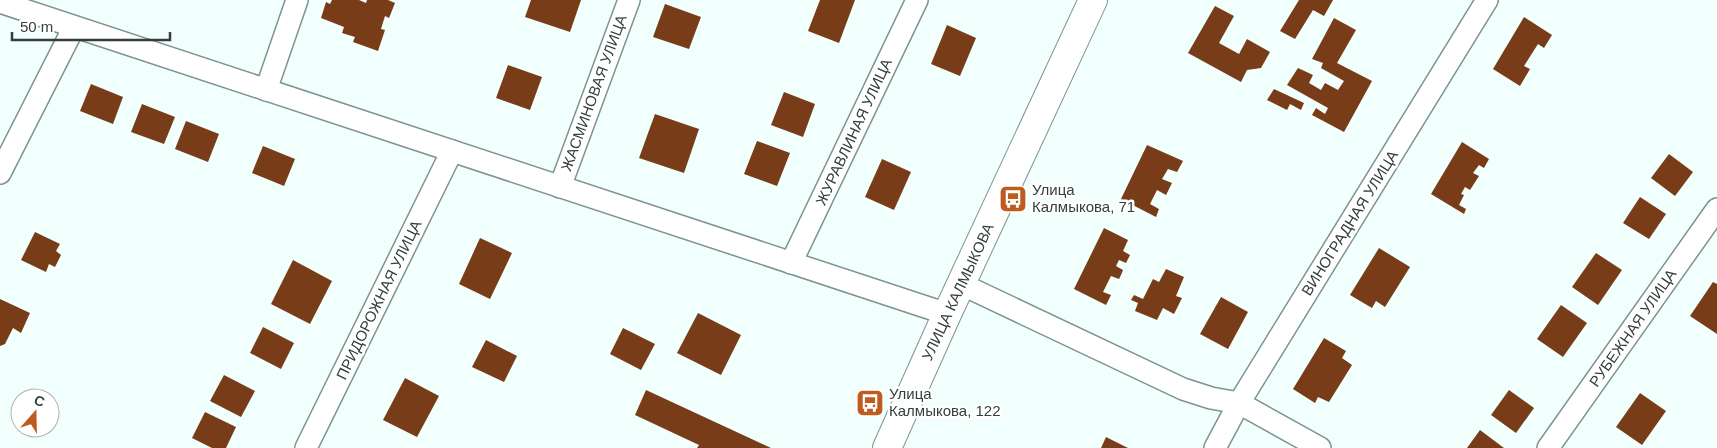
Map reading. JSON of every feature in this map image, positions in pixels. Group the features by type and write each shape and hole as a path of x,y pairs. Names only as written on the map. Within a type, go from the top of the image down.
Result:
{"main road":[{"name":"УЛИЦА КАЛМЫКОВА","path":"887,448 1093,0"}],"street":[{"path":"266,90 298,0"},
{"name":"ЖАСМИНОВАЯ УЛИЦА","path":"560,187 629,0"},
{"name":"ЖУРАВЛИНАЯ УЛИЦА","path":"791,263 917,0"},
{"name":"ВИНОГРАДНАЯ УЛИЦА","path":"1215,448 1240,403 1487,0"},
{"path":"0,2 947,314"},
{"path":"0,173 74,27"},
{"name":"ПРИДОРОЖНАЯ УЛИЦА","path":"306,448 452,152"},
{"name":"РУБЕЖНАЯ УЛИЦА","path":"1548,448 1717,209"},
{"path":"961,284 1183,389 1211,398 1240,403 1320,448"}],"building":[{"path":"332,0 359,0 366,3 367,0 388,0 395,3 389,18 385,16 381,29 385,30 378,51 353,42 355,37 342,33 344,27 321,18 326,2 330,4"},
{"path":"531,0 581,0 570,32 525,17"},
{"path":"820,0 855,0 839,43 808,31"},
{"path":"1299,0 1333,0 1324,16 1313,10 1295,39 1280,31"},
{"path":"665,4 701,17 689,49 653,37"},
{"path":"1215,6 1234,16 1219,43 1239,54 1247,39 1270,52 1261,68 1247,70 1241,82 1188,53"},
{"path":"1524,17 1552,35 1544,48 1538,44 1524,66 1530,69 1520,86 1493,69"},
{"path":"1334,18 1356,30 1337,63 1372,81 1344,132 1312,115 1316,108 1325,114 1328,108 1287,85 1298,68 1313,75 1309,83 1321,90 1325,83 1338,90 1344,81 1321,68 1323,63 1312,59"},
{"path":"947,25 976,38 960,76 931,64"},
{"path":"508,65 542,77 530,110 496,98"},
{"path":"91,84 123,97 113,124 80,111"},
{"path":"1274,89 1304,103 1301,110 1290,104 1287,110 1267,100"},
{"path":"784,92 815,104 803,137 771,125"},
{"path":"142,104 175,117 164,144 131,132"},
{"path":"655,114 699,129 684,173 639,158"},
{"path":"186,121 219,134 208,162 175,149"},
{"path":"757,141 790,153 777,186 744,174"},
{"path":"1462,142 1489,159 1484,168 1479,165 1473,173 1479,176 1470,190 1465,187 1461,194 1464,195 1459,205 1466,209 1464,214 1431,194"},
{"path":"1147,145 1183,161 1177,172 1168,169 1162,179 1172,183 1166,195 1157,190 1150,204 1159,209 1156,217 1121,199"},
{"path":"263,146 295,159 284,186 252,173"},
{"path":"1669,154 1693,172 1675,196 1651,178"},
{"path":"882,159 911,172 894,210 865,197"},
{"path":"1640,197 1666,214 1649,239 1623,223"},
{"path":"1104,228 1128,240 1123,251 1130,255 1126,263 1119,260 1116,266 1123,270 1119,279 1111,276 1103,292 1111,295 1106,305 1074,289"},
{"path":"35,232 60,244 56,251 61,255 55,267 49,264 46,272 21,260"},
{"path":"480,238 512,253 490,299 459,284"},
{"path":"1379,248 1410,267 1385,307 1376,301 1372,308 1350,295"},
{"path":"1596,253 1622,270 1598,305 1572,287"},
{"path":"293,260 332,281 310,324 271,304"},
{"path":"1166,269 1184,277 1176,296 1182,298 1174,314 1163,308 1157,320 1135,311 1138,303 1131,300 1134,295 1143,299 1153,279 1159,282"},
{"path":"1713,282 1717,284 1717,334 1690,316"},
{"path":"1221,297 1248,312 1228,349 1200,334"},
{"path":"0,299 30,313 21,333 13,328 5,344 0,346"},
{"path":"1561,305 1587,323 1563,357 1537,339"},
{"path":"698,313 741,335 721,375 677,353"},
{"path":"263,327 294,343 281,369 250,353"},
{"path":"623,328 655,344 641,370 610,354"},
{"path":"1324,338 1346,351 1342,358 1352,365 1329,402 1318,397 1315,403 1293,389"},
{"path":"486,340 517,356 504,382 472,367"},
{"path":"224,375 255,391 241,417 210,401"},
{"path":"405,378 439,396 417,437 383,420"},
{"path":"646,390 771,448 697,448 699,445 635,415"},
{"path":"1509,390 1534,408 1516,433 1491,415"},
{"path":"1640,393 1666,411 1642,445 1616,427"},
{"path":"205,412 236,427 226,448 212,448 192,438"},
{"path":"1480,430 1504,448 1467,448"},
{"path":"1106,437 1128,448 1101,448"}],"place":[{"name":"Улица Калмыкова, 71","path":"1013,199"},
{"name":"Улица Калмыкова, 122","path":"870,403"}]}
